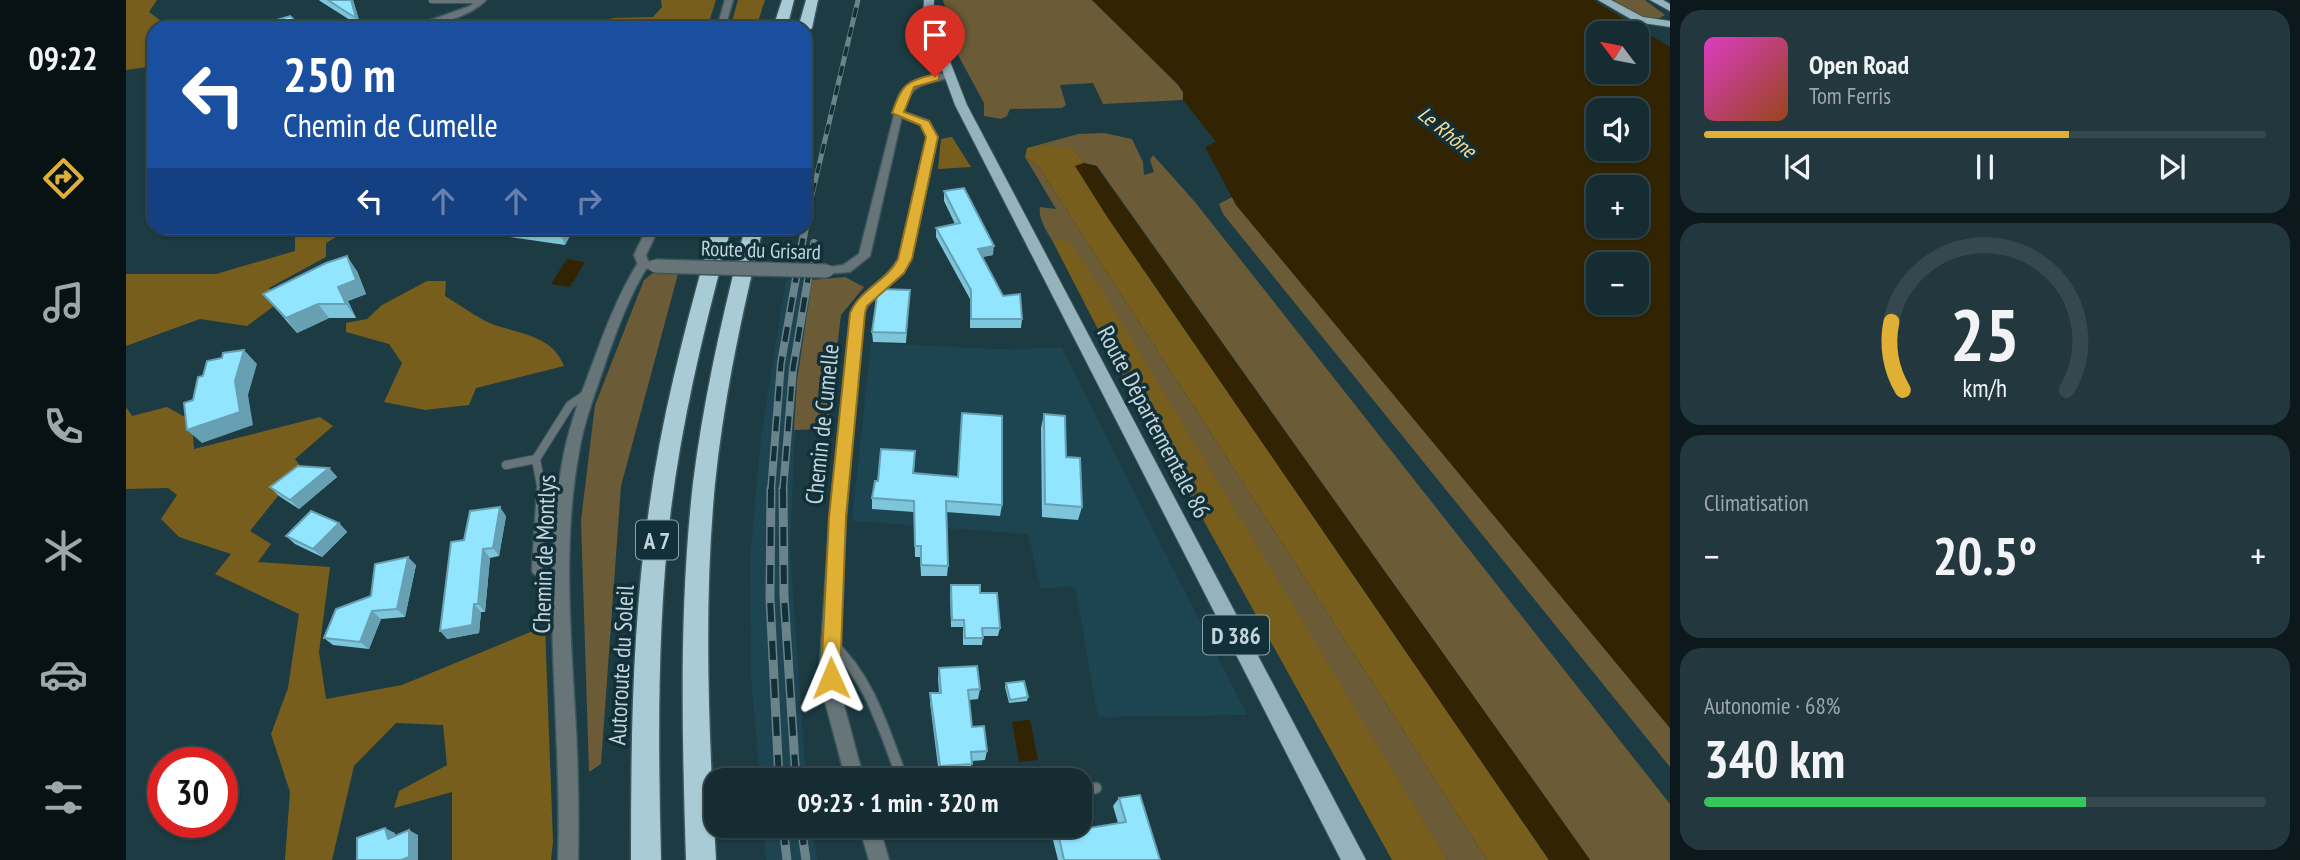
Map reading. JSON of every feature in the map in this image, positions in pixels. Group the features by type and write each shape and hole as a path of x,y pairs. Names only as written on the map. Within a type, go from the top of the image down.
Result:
{"highway":[{"path":"782,21 788,0"},
{"path":"807,21 812,0"},
{"name":"Autoroute du Soleil","path":"646,860 644,744 648,626 660,509 690,347 720,235"},
{"name":"A 7","path":"701,860 695,731 695,625 703,508 718,392 752,235"}],"main road":[{"name":"Route Départementale 86","path":"929,0 928,18 948,76 1062,302 1354,860"},
{"path":"1603,0 1646,21"},
{"path":"1655,0 1670,8"},
{"path":"1649,22 1670,24"},
{"path":"1649,23 1670,37"}],"street":[{"path":"434,21 472,8 482,0"},
{"path":"723,21 729,0"},
{"name":"Route du Grisard","path":"649,265 827,271 846,269 863,256 904,93 911,85 948,76"},
{"name":"Chemin de Cumelle","path":"852,768 832,694 830,641 838,517 858,313 861,304 900,270 905,259 932,137 925,123 898,113"},
{"path":"649,265 640,255 650,235"},
{"name":"Chemin de Montlys","path":"568,860 563,522 569,467 578,423 623,297 649,265"},
{"path":"873,838 880,860"}],"lane":[{"path":"432,0 482,0"},
{"path":"537,570 543,495 536,459 570,405 588,393"},
{"path":"506,465 536,459"},
{"path":"830,641 846,653 898,768"},
{"path":"1092,788 1096,788"}],"shaded area":[{"path":"126,0 157,0 149,12 161,21 147,21 147,67 126,70"},
{"path":"661,0 716,0 709,21 610,21 612,18 653,17 662,7"},
{"path":"738,0 765,0 758,21 732,21"},
{"path":"943,0 1092,0 1177,84 1183,92 1183,100 1103,104 1093,83 1060,85 1066,105 1062,108 1010,109 1007,116 1001,119 984,116 984,103 958,55"},
{"path":"1613,0 1645,0 1665,15 1659,18 1646,17"},
{"path":"1104,133 1132,139 1143,162 1144,175 1154,172 1150,160 1153,155 1195,202 1670,804 1670,860 1590,860 1097,166 1084,163 1073,148 1027,148 1078,134"},
{"path":"952,137 971,167 938,169 941,139"},
{"path":"1027,148 1073,148 1084,163 1076,166 1106,215 1549,860 1487,860 1038,166 1025,157"},
{"path":"1025,157 1038,166 1487,860 1447,860 1059,239 1053,242 1042,221 1040,207 1056,209"},
{"path":"1232,197 1670,728 1670,767 1223,214 1219,204"},
{"path":"295,235 339,235 326,243 326,257 269,288 278,303 247,326 200,319 126,346 126,274 216,274 295,251"},
{"path":"1059,238 1071,244 1103,292 1447,860 1392,860 1104,341 1053,242"},
{"path":"653,273 678,274 621,486 601,764 589,772 581,520 595,405 644,280"},
{"path":"845,277 864,287 841,315 827,429 794,430 797,381 812,280"},
{"path":"786,279 812,280 797,381 790,549 805,768 759,768 751,678 750,560 761,437"},
{"path":"427,281 446,281 445,296 492,324 543,342 559,356 564,366 476,388 469,405 425,410 384,402 402,363 389,344 346,332 346,323 367,319 382,305"},
{"path":"871,343 993,349 1062,348 1247,715 1098,717 1075,587 1041,588 1028,534 852,521"},
{"path":"126,407 132,416 167,407 192,421 194,449 320,417 333,426 295,459 301,467 250,531 271,544 258,562 330,567 319,652 326,699 402,685 545,626 553,842 551,860 452,860 452,792 394,808 399,791 447,765 443,725 396,723 354,766 332,860 285,860 290,792 271,734 288,688 299,614 215,574 231,554 179,537 161,519 177,495 168,488 126,489"},
{"path":"764,838 814,838 817,860 766,860"}],"water":[{"name":"Le Rhône","path":"1092,0 1593,0 1627,21 1586,21 1586,84 1649,84 1649,34 1670,47 1670,728 1236,205 1205,147 1216,142 1183,100 1183,92"},
{"path":"1084,163 1096,166 1590,860 1549,860 1106,215 1075,166"},
{"path":"567,259 585,262 570,287 551,284"},
{"path":"1030,720 1038,760 1019,762 1012,722"}],"building":[{"path":"328,0 351,0 356,18 337,6"},
{"path":"290,16 295,21 273,21"},
{"path":"964,188 994,246 978,249 1003,296 1020,294 1022,319 971,319 971,290 936,228 960,223 944,191"},
{"path":"347,256 356,280 338,287 346,304 318,304 286,318 263,294 326,263"},
{"path":"878,289 910,290 906,333 872,332"},
{"path":"244,350 235,381 240,412 187,430 184,403 193,400 198,377 203,376 207,361 222,358 223,353"},
{"path":"962,413 1002,416 1002,505 946,501 948,566 921,565 921,546 915,546 914,501 872,498 875,481 878,481 881,449 915,451 913,473 958,477"},
{"path":"1044,414 1065,416 1066,457 1080,458 1082,507 1045,504"},
{"path":"298,466 329,468 290,500 270,487"},
{"path":"500,507 493,548 483,549 478,604 474,604 472,625 440,631 451,542 464,540 470,511"},
{"path":"311,511 339,523 313,549 286,536"},
{"path":"408,557 397,609 372,611 360,642 324,638 336,609 371,596 375,564"},
{"path":"951,585 980,585 980,593 997,593 1000,628 982,628 983,638 965,638 964,620 952,620"},
{"path":"977,666 980,689 968,690 972,727 984,726 987,751 971,752 972,764 940,766 930,693 941,693 939,668"},
{"path":"1024,681 1028,697 1010,700 1006,683"},
{"path":"1140,795 1160,860 1064,860 1059,838 1092,838 1092,828 1126,822 1119,798"},
{"path":"385,828 388,839 409,830 409,857 401,860 357,860 357,838"}],"railway":[{"path":"812,195 858,0"},
{"path":"771,491 781,363 804,235"},
{"path":"783,491 793,369 814,243"},
{"path":"771,489 770,598 778,768"},
{"path":"783,491 784,596 795,768"},
{"path":"784,838 787,860"},
{"path":"803,838 806,860"}],"route":[{"path":"831,678 830,641 838,517 858,313 861,304 900,270 905,259 932,137 928,127 918,118 898,113 907,88 920,80 935,77"}]}
